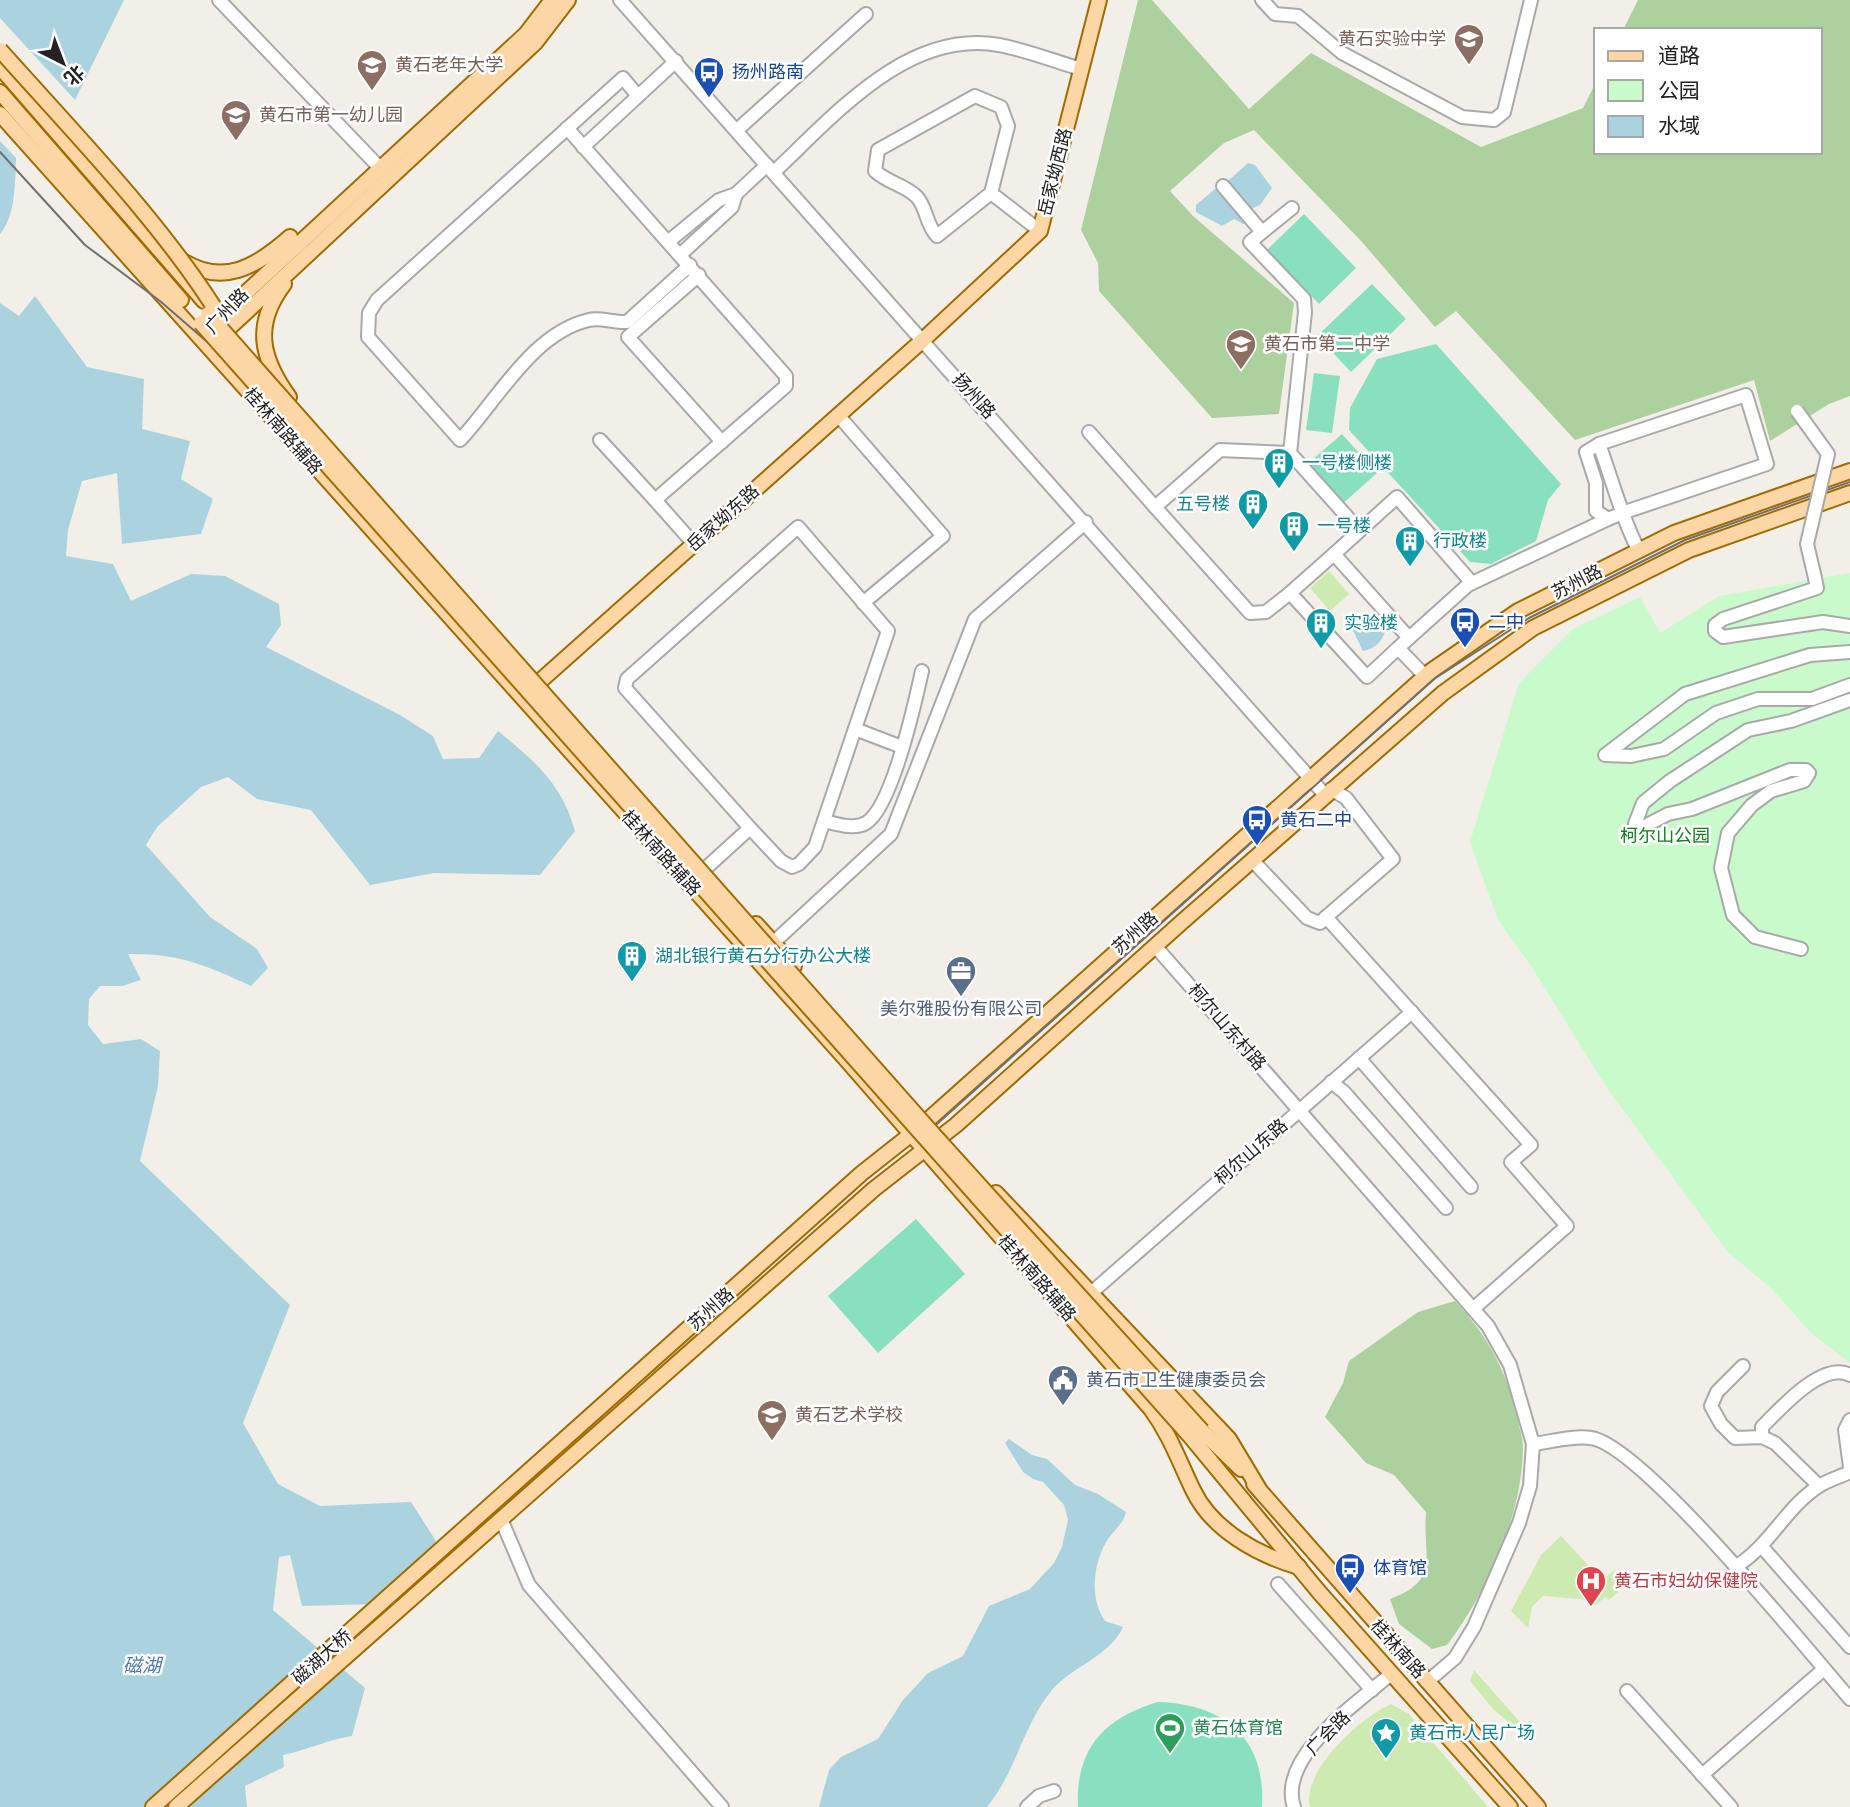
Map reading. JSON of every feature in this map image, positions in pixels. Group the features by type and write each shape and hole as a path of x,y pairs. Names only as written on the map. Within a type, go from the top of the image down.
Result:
{"main road":[{"name":"广州路","path":"202,337 218,316 526,34 552,0"},
{"name":"广州路","path":"202,337 229,328 314,250 535,43 568,0"},
{"name":"岳家坳西路","path":"924,339 1040,231 1100,0"},
{"path":"0,50 122,188 206,293 241,351"},
{"path":"0,68 36,114 241,351 1196,1433"},
{"path":"0,78 36,114"},
{"path":"0,92 4,110 114,221 256,385 1196,1433 1259,1489"},
{"name":"桂林南路辅路","path":"4,110 17,132 927,1150 1151,1409 1167,1430 1193,1490 1209,1516 1262,1553 1299,1567"},
{"name":"桂林南路辅路","path":"36,114 229,328 538,682 774,943 942,1136 1229,1439 1259,1489"},
{"path":"136,224 163,247 205,273 232,272 269,256 350,185 377,170"},
{"path":"289,397 271,371 264,353 264,332 281,287 314,250"},
{"name":"岳家坳东路","path":"522,697 924,339"},
{"name":"苏州路","path":"491,1507 862,1172 928,1120 1425,676 1518,611 1674,533 1850,471"},
{"name":"苏州路","path":"501,1519 874,1189 927,1150 1328,792 1443,693 1533,628 1689,550 1850,493"},
{"name":"桂林南路","path":"1196,1433 1299,1567 1510,1807"},
{"name":"桂林南路","path":"1259,1489 1538,1807"},
{"name":"磁湖大桥","path":"153,1807 491,1507"},
{"name":"磁湖大桥","path":"176,1807 501,1519"}],"street":[{"path":"219,0 377,170"},
{"name":"扬州路","path":"620,0 924,339 1310,778 1328,792 1346,799 1393,859 1326,917"},
{"path":"1262,0 1277,15 1298,16 1342,53 1389,80 1415,90 1462,117 1494,120 1504,111 1531,0"},
{"path":"737,130 866,14"},
{"path":"669,242 719,200 736,194 771,168 891,69 917,57 951,47 997,45 1081,69"},
{"path":"583,146 676,61"},
{"path":"638,96 623,78 377,300 369,313 368,337 460,440 523,362 555,337 590,319 612,324 627,322 690,265"},
{"path":"975,96 1001,107 1008,126 991,193 937,236 930,228 919,200 907,188 886,181 875,171 878,150 975,96"},
{"path":"567,128 786,376 786,386 655,500"},
{"path":"1227,190 1262,232"},
{"path":"991,193 1040,231"},
{"path":"681,254 732,208 736,194"},
{"path":"1290,453 1305,312 1304,299 1250,242 1292,208"},
{"path":"628,337 699,275"},
{"path":"612,324 628,337 722,442"},
{"path":"1290,593 1367,677 1472,583 1625,512 1767,464 1746,396 1599,444 1586,452 1596,483 1596,511 1608,519"},
{"path":"1797,411 1828,454 1807,544 1817,588 1723,620 1715,625 1715,631 1723,637 1823,622 1850,626"},
{"path":"838,415 943,536 863,603"},
{"path":"1089,432 1250,613 1266,612 1290,593 1397,496 1472,583"},
{"path":"600,440 694,544"},
{"path":"1599,444 1625,512 1626,525 1639,551"},
{"path":"1155,507 1220,450 1290,453 1359,530"},
{"path":"774,943 891,834 975,619 1086,522"},
{"path":"798,527 888,631 855,729 815,848 799,864 792,867 781,861 750,828 625,688 627,679 798,527"},
{"path":"1334,554 1409,638"},
{"path":"1398,649 1425,676"},
{"path":"1850,652 1810,655 1685,694 1605,755 1631,756 1664,748 1716,713 1758,699 1812,699 1850,685"},
{"path":"824,821 849,827 864,825 876,815 889,789 922,671"},
{"path":"1801,949 1755,937 1733,915 1721,868 1728,833 1752,804 1771,791 1804,781 1809,773 1806,770 1790,770 1692,809 1668,814 1643,827 1635,824 1636,816 1643,803 1670,781 1748,730 1791,722 1850,700"},
{"path":"855,729 902,747"},
{"path":"706,868 750,828"},
{"path":"1252,860 1307,918 1320,923 1326,917 1531,1145 1511,1162 1567,1226 1473,1308"},
{"name":"柯尔山东村路","path":"1155,946 1495,1335 1507,1357 1533,1444"},
{"name":"柯尔山东路","path":"1091,1293 1412,1012"},
{"path":"1359,1058 1471,1187"},
{"path":"1331,1082 1345,1092 1446,1208"},
{"path":"1743,1366 1717,1392 1711,1406 1721,1424 1735,1438 1762,1437 1774,1443 1819,1486"},
{"path":"1762,1437 1762,1427 1812,1382 1831,1372 1850,1375"},
{"path":"1735,1567 1762,1547 1789,1514 1819,1486 1850,1470 1845,1430 1850,1420"},
{"path":"1427,1682 1455,1658 1474,1627 1526,1504 1533,1444 1590,1437 1606,1443 1664,1490 1850,1699"},
{"path":"501,1519 529,1585 722,1807"},
{"path":"1762,1547 1850,1647"},
{"path":"1278,1584 1372,1690"},
{"path":"1702,1775 1824,1669"},
{"name":"广会路","path":"1294,1807 1294,1779 1305,1751 1391,1674"},
{"path":"1627,1691 1731,1807"},
{"path":"1027,1807 1039,1796 1054,1791"}],"green space":[{"path":"1138,0 1152,0 1249,109 1311,53 1481,147 1583,108 1594,86 1594,154 1822,154 1822,28 1624,28 1638,0 1850,0 1850,396 1829,404 1770,441 1754,380 1575,440 1456,311 1435,327 1362,242 1254,130 1224,143 1170,191 1193,216 1294,303 1279,414 1212,418 1099,291 1098,263 1081,230"},
{"path":"1304,214 1356,268 1319,304 1267,250"},
{"path":"1372,284 1406,319 1351,372 1317,336"},
{"path":"1436,344 1561,484 1548,500 1536,541 1491,564 1470,562 1349,430 1350,408 1377,359"},
{"path":"1314,373 1340,376 1332,433 1306,430"},
{"path":"1342,434 1377,473 1340,506 1305,466"},
{"path":"1329,571 1349,594 1330,611 1310,588"},
{"name":"柯尔山公园","path":"1850,573 1850,1363 1811,1333 1772,1289 1728,1252 1607,1088 1531,966 1498,920 1470,842 1519,683 1573,629 1640,597 1660,633 1719,596"},
{"path":"916,1219 965,1274 878,1353 828,1296"},
{"path":"1455,1301 1486,1341 1508,1384 1523,1448 1516,1500 1500,1552 1476,1602 1462,1624 1447,1645 1432,1649 1399,1624 1390,1599 1406,1592 1423,1574 1427,1553 1426,1512 1394,1475 1366,1463 1325,1417 1343,1383 1349,1361 1418,1312"},
{"path":"1561,1536 1602,1580 1615,1570 1627,1584 1609,1600 1605,1597 1596,1605 1590,1600 1543,1596 1532,1607 1528,1628 1511,1611 1541,1555"},
{"path":"1474,1670 1528,1731 1522,1734 1493,1709 1470,1681"},
{"name":"黄石体育馆","path":"1158,1702 1182,1704 1203,1710 1236,1729 1257,1762 1262,1807 1078,1807 1078,1786 1082,1768 1097,1739 1122,1717"},
{"name":"黄石市人民广场","path":"1391,1704 1409,1714 1488,1807 1310,1807 1310,1793 1324,1762 1350,1733"}],"water":[{"path":"0,0 124,0 75,100 0,18"},
{"path":"0,141 16,158 12,208 0,234"},
{"path":"1248,163 1255,165 1272,188 1260,205 1251,209 1228,181"},
{"path":"1215,189 1222,191 1248,222 1243,224 1234,219 1222,226 1196,212 1196,205"},
{"name":"磁湖","path":"35,296 87,367 144,379 142,429 190,441 181,479 213,499 201,534 122,544 117,473 82,481 68,530 66,556 113,564 131,601 191,574 225,576 279,604 281,625 266,647 400,715 433,736 443,759 479,758 498,731 546,775 563,800 575,831 540,875 434,873 370,885 311,810 257,799 228,777 201,787 157,827 146,845 210,917 257,949 268,968 251,986 220,972 177,958 128,954 141,980 122,986 100,986 89,999 88,1025 103,1044 141,1039 160,1051 158,1086 140,1161 290,1305 243,1423 278,1484 320,1506 411,1502 436,1541 423,1571 379,1604 302,1606 290,1555 279,1557 273,1610 365,1688 352,1736 283,1755 284,1767 245,1786 247,1807 0,1807 0,303 19,316"},
{"path":"1353,613 1385,632 1374,647 1363,651 1347,618"},
{"path":"1009,1439 1032,1455 1047,1459 1075,1485 1098,1494 1126,1512 1103,1548 1095,1580 1097,1602 1105,1621 1123,1627 1100,1654 1052,1690 1034,1718 1005,1779 987,1807 819,1807 829,1770 841,1757 878,1739 903,1700 928,1673 963,1656 989,1606 1030,1589 1054,1563 1062,1547 1068,1520 1064,1505 1043,1482 1023,1472 1005,1443"}],"tram line":[{"path":"0,152 85,245 160,301 205,340 237,356 925,1129 937,1124 1434,679 1529,618 1685,540 1850,482"}],"place":[{"name":"黄石实验中学","path":"1469,66"},
{"name":"黄石老年大学","path":"372,92"},
{"name":"扬州路南","path":"709,99"},
{"name":"黄石市第一幼儿园","path":"236,142"},
{"name":"黄石市第二中学","path":"1241,371"},
{"name":"一号楼侧楼","path":"1279,490"},
{"name":"五号楼","path":"1253,531"},
{"name":"一号楼","path":"1294,553"},
{"name":"行政楼","path":"1410,568"},
{"name":"二中","path":"1465,649"},
{"name":"实验楼","path":"1321,650"},
{"name":"黄石二中","path":"1257,847"},
{"name":"湖北银行黄石分行办公大楼","path":"632,983"},
{"name":"美尔雅股份有限公司","path":"961,998"},
{"name":"黄石市卫生健康委员会","path":"1063,1407"},
{"name":"黄石艺术学校","path":"772,1442"},
{"name":"体育馆","path":"1350,1595"},
{"name":"黄石市妇幼保健院","path":"1591,1608"},
{"name":"黄石体育馆","path":"1170,1755"},
{"name":"黄石市人民广场","path":"1386,1760"}]}
